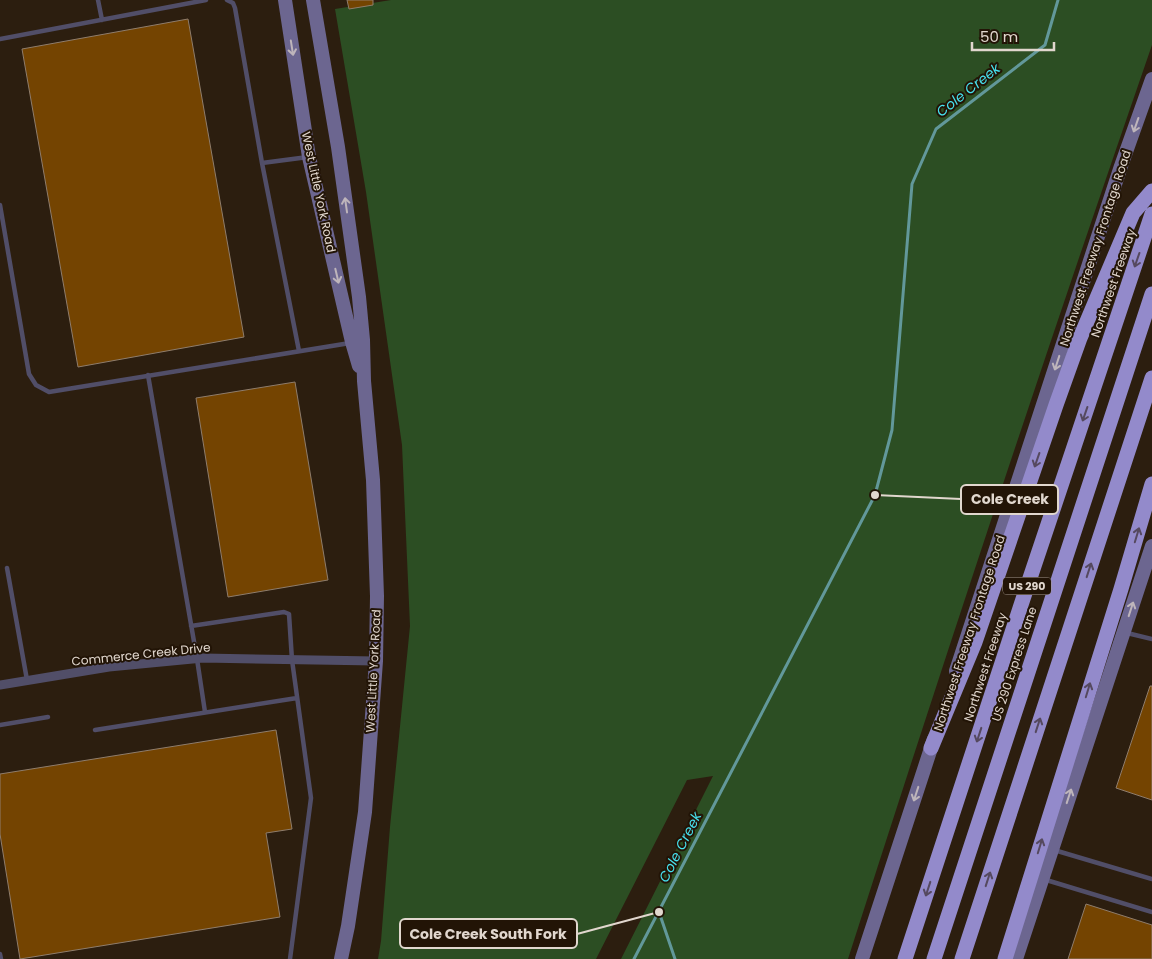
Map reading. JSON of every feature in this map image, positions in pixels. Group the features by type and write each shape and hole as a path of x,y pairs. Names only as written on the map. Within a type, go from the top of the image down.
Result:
{"highway":[{"path":"931,748 975,642 1080,338 1133,213 1152,191"},
{"name":"Northwest Freeway","path":"905,959 1152,214"},
{"name":"US 290 Express Lane","path":"934,959 1152,294"},
{"path":"962,959 1152,378"},
{"path":"1005,959 1152,484"}],"main road":[{"name":"West Little York Road","path":"284,0 310,157 352,342 364,381"},
{"name":"West Little York Road","path":"313,0 338,146 358,287 373,480 377,596 376,661 365,812 348,926 341,959"},
{"name":"Northwest Freeway Frontage Road","path":"862,959 1121,166 1152,80"},
{"path":"1016,959 1124,633 1149,566 1152,546"}],"street":[{"name":"Commerce Creek Drive","path":"0,685 109,667 197,659 376,661"}],"lane":[{"path":"98,0 102,20"},
{"path":"0,39 206,0"},
{"path":"227,0 233,3 235,8 262,163 299,351"},
{"path":"262,163 310,157"},
{"path":"0,205 29,374 36,385 49,392 352,342"},
{"path":"148,376 205,712"},
{"path":"7,568 27,680"},
{"path":"191,626 284,612 289,614 290,617 292,660 311,798 290,959"},
{"path":"1124,633 1152,639"},
{"path":"95,730 297,698"},
{"path":"0,725 48,717"},
{"path":"1052,850 1152,879"},
{"path":"1042,879 1152,912"},
{"path":"0,954 1,959"}],"green space":[{"path":"391,0 1152,0 1152,45 997,501 848,959 621,959 713,776 687,780 596,959 378,959 410,626 402,445 366,192 335,9"}],"building":[{"path":"347,0 373,0 373,5 349,9"},
{"path":"188,19 244,337 78,367 22,49"},
{"path":"295,382 328,580 228,597 196,398"},
{"path":"1150,686 1152,686 1152,800 1116,788"},
{"path":"276,730 292,829 266,833 280,917 20,959 0,834 0,774"},
{"path":"1086,904 1152,925 1152,959 1068,959"}],"waterway":[{"name":"Cole Creek","path":"634,959 875,495 892,430 912,184 936,129 1045,45 1058,0"},
{"path":"659,912 675,959"}],"place":[{"name":"Cole Creek","path":"875,495"},
{"name":"Cole Creek South Fork","path":"659,912"}]}
